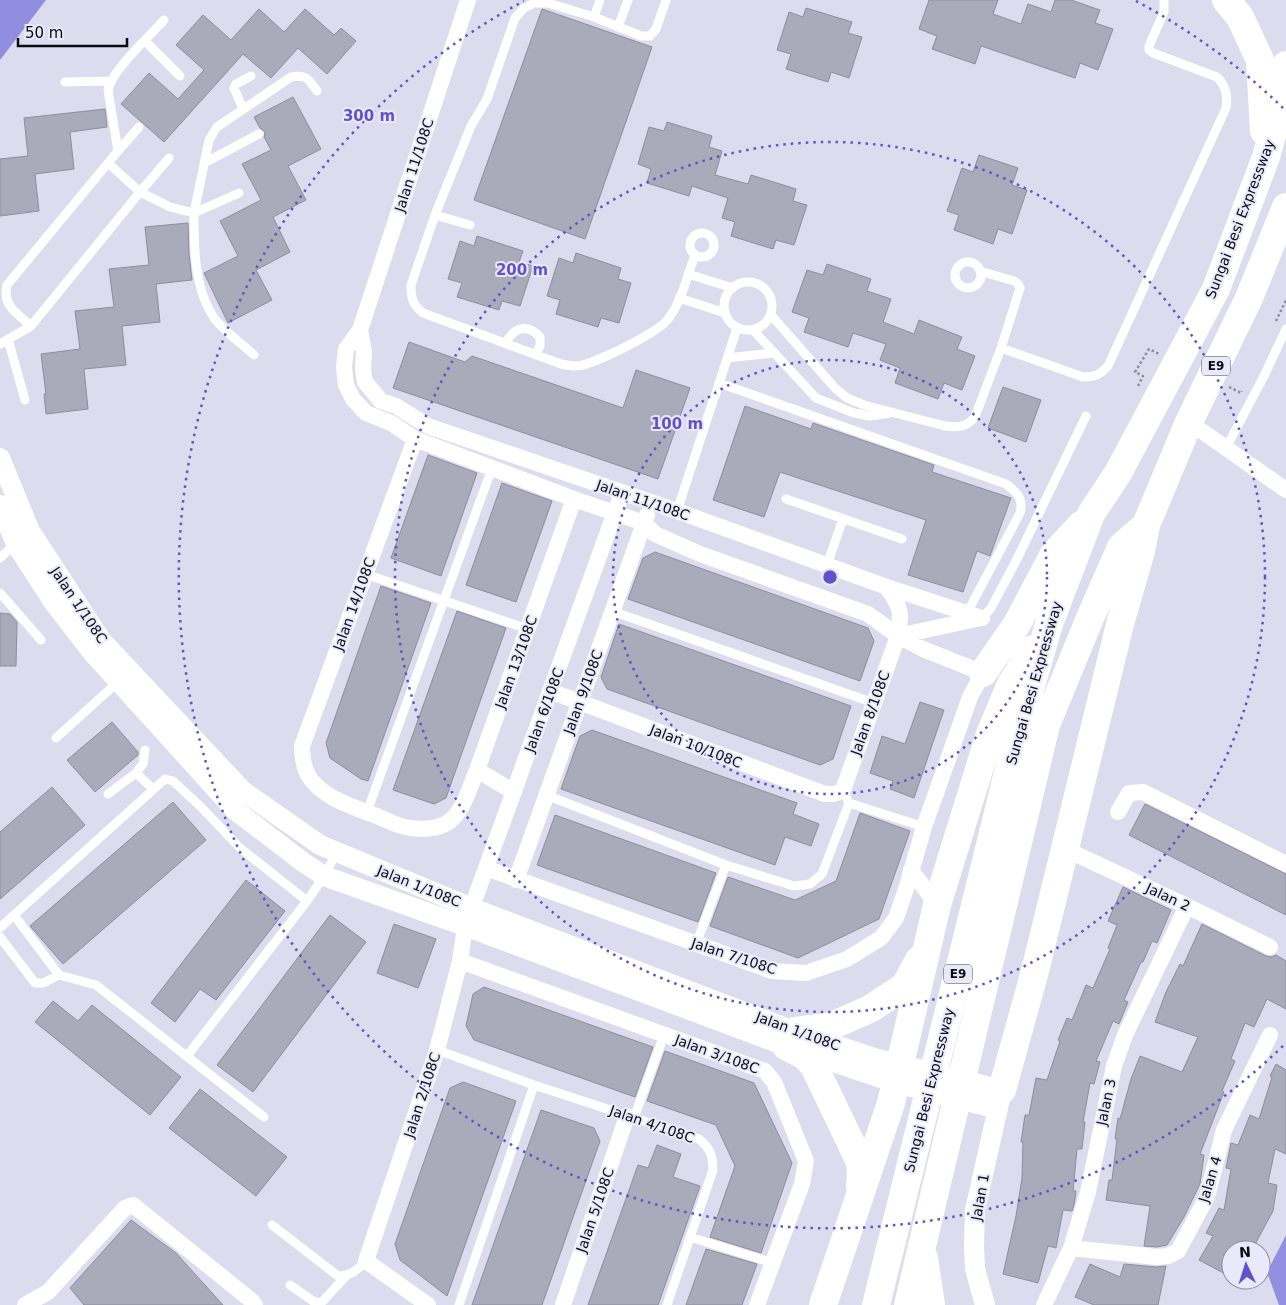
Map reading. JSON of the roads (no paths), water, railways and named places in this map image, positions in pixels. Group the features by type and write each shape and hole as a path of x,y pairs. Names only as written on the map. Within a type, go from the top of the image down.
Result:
{"highway":[{"path":"1226,0 1240,17 1260,60 1266,158"},
{"name":"Sungai Besi Expressway","path":"908,1305 1033,724 1049,624 1091,514 1118,473 1216,289 1266,158 1280,106 1286,65"},
{"name":"Sungai Besi Expressway","path":"876,1305 884,1268 1033,724 1090,618 1121,547 1146,525 1189,422 1249,298 1286,207"},
{"path":"983,673 1017,624 1054,554 1091,514"},
{"path":"1000,1100 1035,971 1146,525"},
{"path":"822,1305 858,1202 899,1074 937,906 990,734 1011,684 1049,624"},
{"path":"858,1202 861,1174 860,1162 814,1066 790,1038 831,1026 870,1010 905,986 928,944"},
{"path":"922,1247 931,1305"},
{"path":"867,1305 884,1268"}],"street":[{"name":"Jalan 11/108C","path":"468,0 360,330 346,349 344,367 346,385 353,399 366,413 391,423 415,439 644,524 655,534 700,554 868,614 898,636 923,649 983,673"},
{"name":"Jalan 11/108C","path":"360,330 364,352 363,369 365,382 381,401 396,406 428,426 677,512 887,588 974,615"},
{"path":"1189,422 1286,490"},
{"name":"Jalan 14/108C","path":"367,812 339,802 312,781 302,759 302,746 415,439"},
{"name":"Jalan 1/108C","path":"0,458 23,538 54,604 91,651 235,810 324,876 468,917 790,1038 899,1074 1000,1100"},
{"name":"Jalan 6/108C","path":"468,917 622,493"},
{"name":"Jalan 13/108C","path":"367,812 404,827 422,829 437,827 450,822 459,811 477,770 574,499"},
{"name":"Jalan 9/108C","path":"516,880 651,503"},
{"name":"Jalan 1/108C","path":"0,505 23,538 102,640 243,791 320,845 468,917"},
{"name":"Jalan 8/108C","path":"846,796 874,703 898,636 901,618 899,604 887,588"},
{"path":"898,636 974,615"},
{"name":"Jalan 7/108C","path":"486,868 772,971 806,973 847,959 881,938 896,918 924,827 970,697 983,673"},
{"name":"Jalan 10/108C","path":"550,692 825,794 846,796"},
{"path":"477,770 514,792"},
{"path":"1118,812 1129,794 1143,792 1286,864"},
{"name":"Jalan 2","path":"1065,849 1270,946"},
{"path":"911,870 937,906"},
{"name":"Jalan 3","path":"1044,1305 1071,1248 1088,1192 1114,1066 1126,1035 1187,906"},
{"name":"Jalan 2/108C","path":"366,1261 437,1050 460,961 468,917"},
{"name":"Jalan 3/108C","path":"460,961 765,1071 774,1082 806,1161 802,1184 757,1305"},
{"name":"Jalan 4","path":"1071,1248 1157,1257 1168,1256 1178,1251 1207,1196 1224,1130 1270,1035"},
{"name":"Jalan 1","path":"985,1305 975,1269 975,1210 1000,1100"},
{"name":"Jalan 5/108C","path":"563,1305 631,1117"},
{"path":"25,1305 48,1292 125,1208 134,1205 255,1305"},
{"path":"366,1261 428,1305"}],"lane":[{"path":"594,17 600,0"},
{"path":"618,27 628,0"},
{"path":"666,0 656,29 650,36 641,36 594,17 548,4 534,3 524,8 516,18 488,99 471,126 435,215 411,286 411,296 414,306 423,313 561,364 577,366 593,362 659,329 668,320 680,298 695,255"},
{"path":"1001,348 1083,377 1094,377 1108,366 1222,117 1227,99 1223,83 1217,77 1152,53 1149,50 1164,12 1164,0"},
{"path":"118,151 108,90 110,81 164,20"},
{"path":"145,41 180,76"},
{"path":"254,355 214,319 201,291 194,245 194,213 209,140 217,127 291,77 300,75 307,78 317,92"},
{"path":"243,109 234,88 236,84 251,76"},
{"path":"65,82 110,81"},
{"path":"31,326 6,301 7,285 139,127"},
{"path":"204,163 259,134"},
{"path":"0,344 31,326 169,158"},
{"path":"108,163 140,192 170,207 194,213 239,193"},
{"path":"435,215 470,225"},
{"path":"771,316 834,388 847,398 864,405 957,428 968,425 975,417 1001,348 1020,288 1014,281 980,271"},
{"path":"688,274 733,288"},
{"path":"756,283 768,292 772,300 771,316 760,328 753,330 737,328 727,319 725,313 724,304 727,295 740,284 756,283"},
{"path":"680,298 725,313"},
{"path":"677,512 737,328"},
{"path":"506,344 511,333 520,329 529,330 540,337 540,345 536,355"},
{"path":"1226,448 1264,376 1286,329"},
{"path":"753,330 816,398 854,413 870,416 895,412"},
{"path":"8,339 25,400"},
{"path":"727,358 774,353"},
{"path":"719,384 1006,484 1016,491 1022,507 1020,513 974,615"},
{"path":"974,615 991,608 1016,561 1086,416"},
{"path":"367,812 492,468"},
{"path":"786,500 902,539"},
{"path":"827,565 843,519"},
{"path":"0,558 23,538"},
{"path":"365,574 528,629"},
{"path":"0,593 41,640"},
{"path":"612,611 874,703"},
{"path":"56,738 120,681"},
{"path":"108,794 136,773 143,764 144,750"},
{"path":"136,773 153,789"},
{"path":"0,928 165,779 173,781 240,848 307,901"},
{"path":"546,795 726,865 794,886 810,884 822,874 846,796 924,827"},
{"path":"187,1056 307,901 337,852"},
{"path":"696,944 726,865"},
{"path":"14,915 60,974 96,985 264,1117"},
{"path":"0,937 35,984 43,983 60,974"},
{"path":"631,1117 664,1035"},
{"name":"Jalan 4/108C","path":"437,1050 534,1085 698,1139 706,1145 713,1157 713,1170 667,1305"},
{"path":"459,1305 534,1085"},
{"path":"272,1225 338,1276 346,1276 353,1273 366,1261"},
{"path":"690,1237 773,1263"},
{"path":"290,1285 313,1302 321,1303 346,1276"}]}
